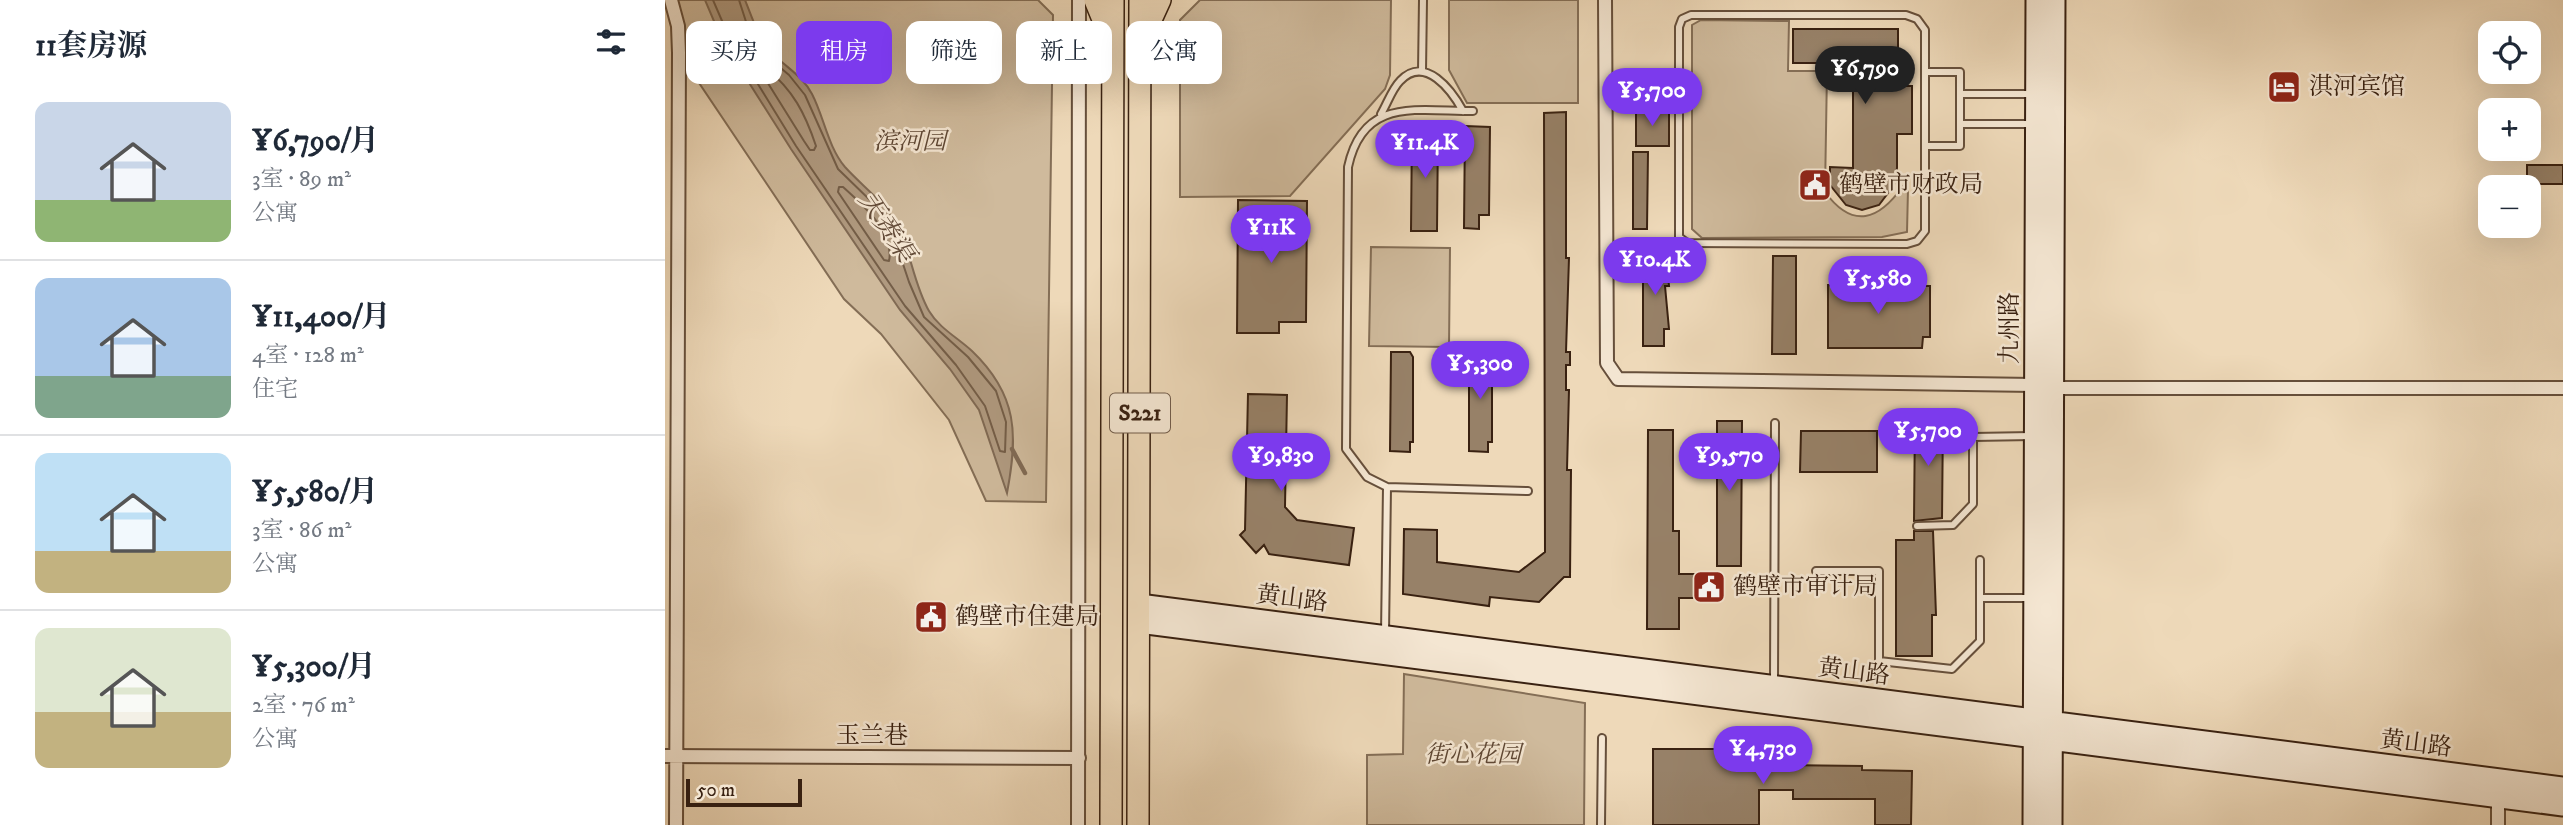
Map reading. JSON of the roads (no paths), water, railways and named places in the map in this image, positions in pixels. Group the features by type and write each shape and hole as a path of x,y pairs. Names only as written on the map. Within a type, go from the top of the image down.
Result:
{"main road":[{"path":"1095,0 1105,20 1113,51"},
{"name":"S221","path":"1111,825 1113,0"},
{"name":"S221","path":"1140,0 1140,21"},
{"path":"1151,21 1160,0"},
{"name":"S221","path":"1138,825 1140,84"}],"street":[{"path":"671,0 678,26 679,53 671,756 676,825"},
{"path":"1079,0 1079,825"},
{"path":"1605,0 1607,363 1618,379 2044,387 2563,388"},
{"name":"九州路","path":"2036,0 2035,124 2044,387 2034,436 2034,598 2052,825"},
{"name":"九州路","path":"2033,825 2043,731 2044,387 2055,0"},
{"name":"黄山路","path":"1139,614 1385,636 1774,687 2043,731 2563,807"},
{"name":"黄山路","path":"1139,614 2043,731 2563,787"},
{"name":"玉兰巷","path":"671,756 1079,758"},
{"path":"2498,798 2498,825"}],"lane":[{"path":"1422,72 1423,0"},
{"path":"1691,15 1906,15 1917,19 1925,30 1925,72 1925,231 1917,241 1907,244 1687,243 1679,237 1679,27 1682,19 1691,15"},
{"path":"1463,111 1443,82 1422,72 1399,82 1381,114 1362,129 1352,151 1349,167 1346,449 1367,477 1387,487 1528,491"},
{"path":"1925,72 1960,72 1960,146 1925,146"},
{"path":"1960,94 2035,94"},
{"path":"1381,114 1473,111"},
{"path":"1960,124 2035,124"},
{"path":"1774,687 1775,423"},
{"path":"1917,526 1953,525 1973,504 1973,437 2034,436"},
{"path":"1385,636 1387,487"},
{"path":"1816,571 1879,571 1879,661 1952,669 1980,641 1980,560"},
{"path":"1980,598 2034,598"},
{"path":"1601,825 1602,738"}],"water":[{"path":"705,0 745,0 753,21 714,21"},
{"path":"782,62 796,75 796,84 806,84 808,87 839,159 880,202 898,226 920,291 933,317 972,351 998,384 1006,400 1013,434 1007,493 979,410 950,369 900,310 750,84 782,84"}],"waterway":[{"name":"天赉渠","path":"1012,449 1025,473"}],"place":[{"name":"淇河宾馆","path":"2284,87"},
{"name":"鹤壁市财政局","path":"1815,185"},
{"name":"鹤壁市审计局","path":"1709,587"},
{"name":"鹤壁市住建局","path":"931,617"}],"park label":[{"name":"滨河园","path":"910,142"},
{"name":"街心花园","path":"1473,755"}]}
